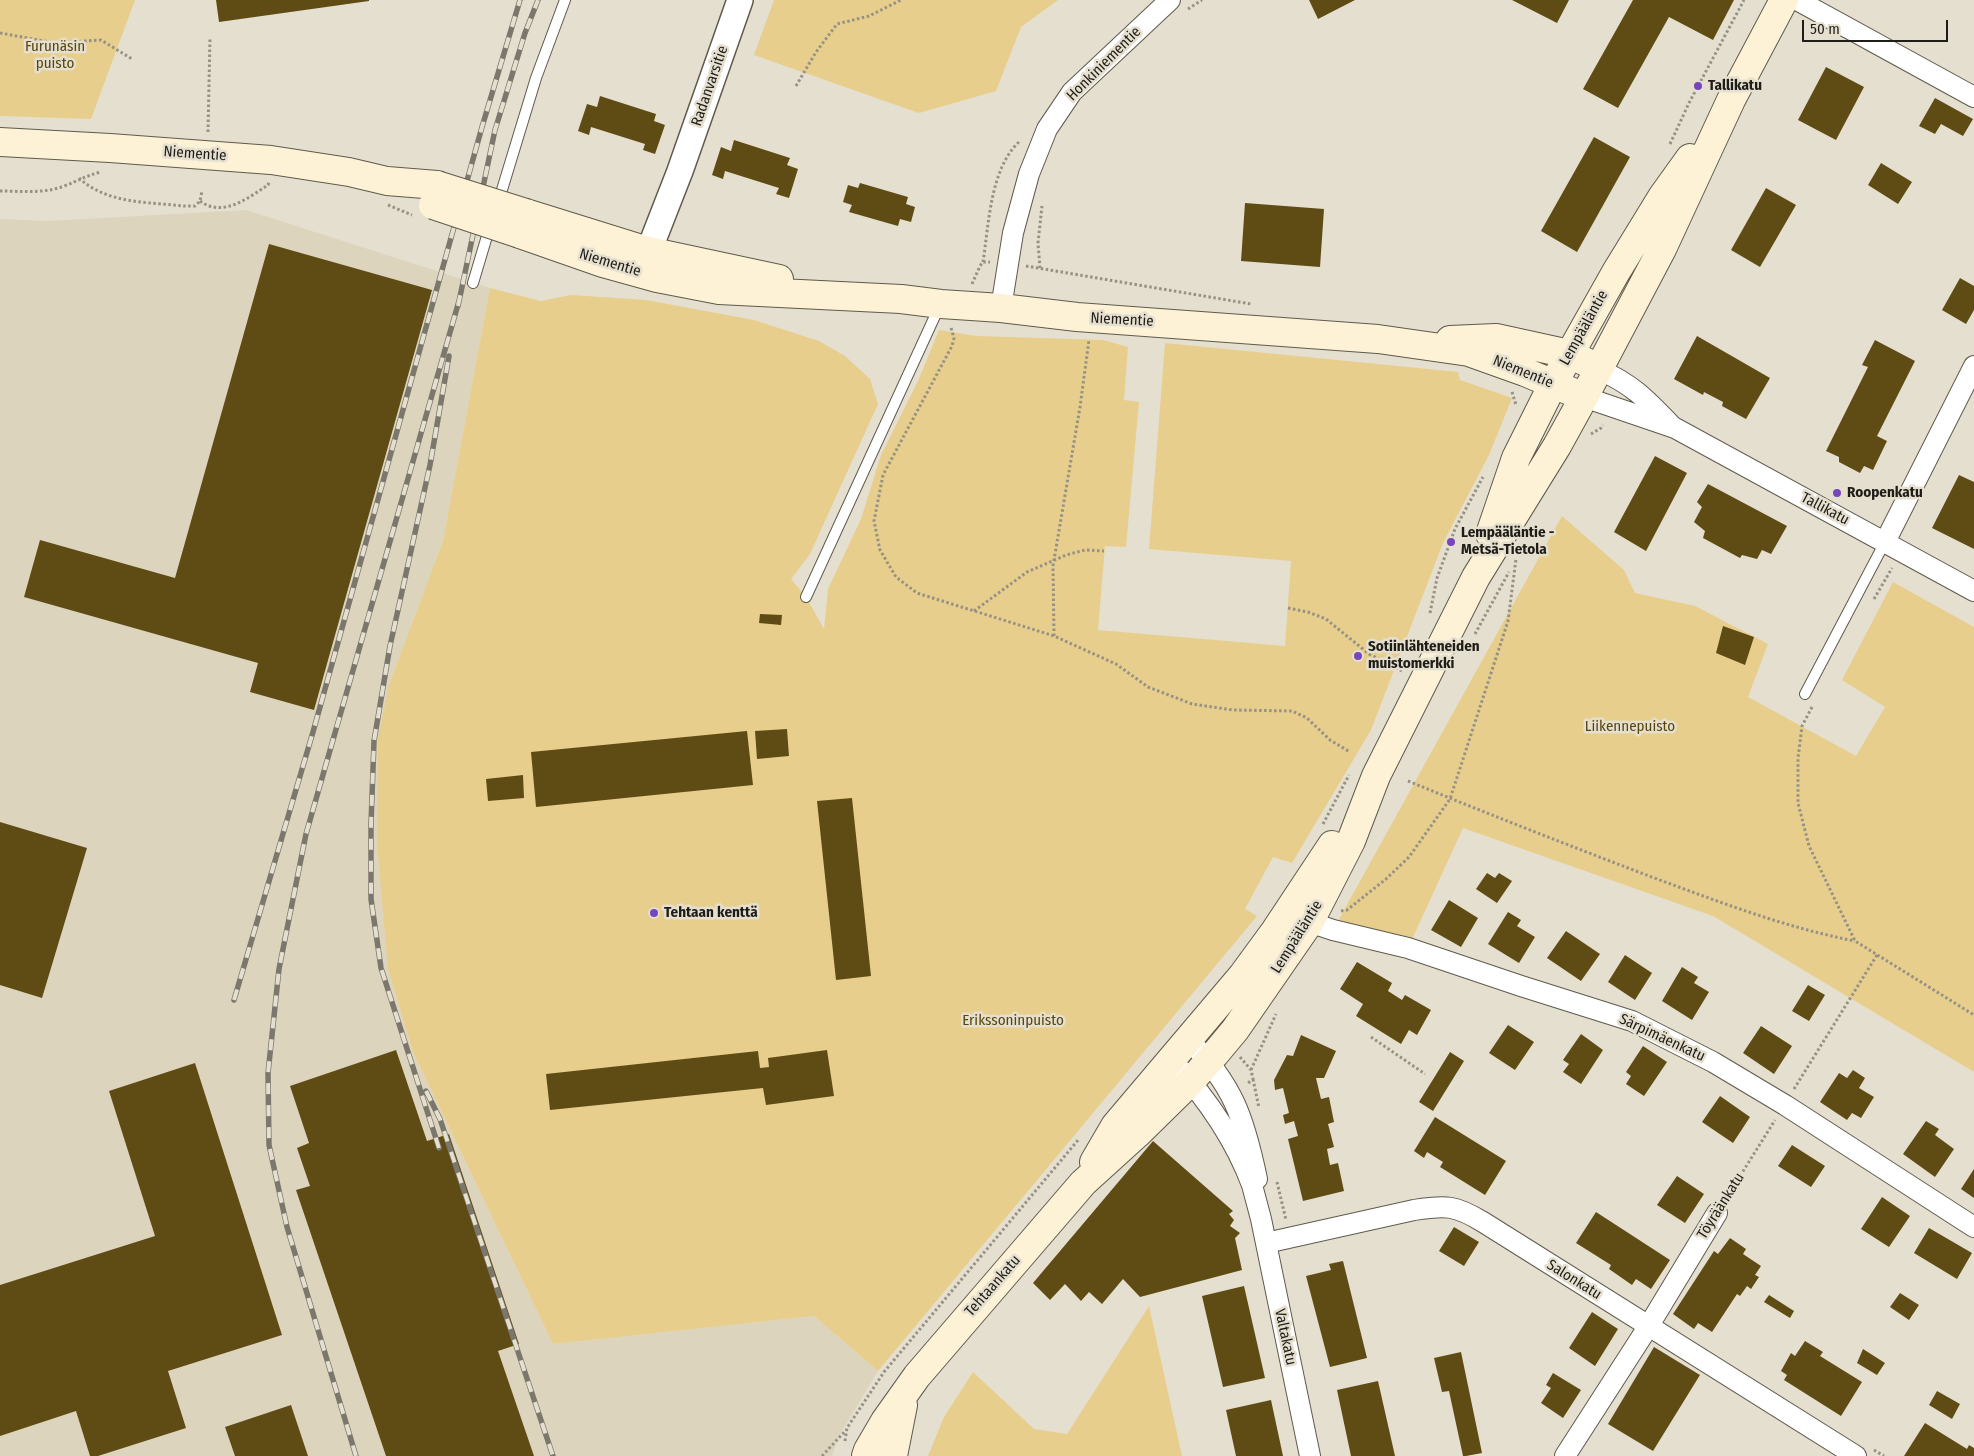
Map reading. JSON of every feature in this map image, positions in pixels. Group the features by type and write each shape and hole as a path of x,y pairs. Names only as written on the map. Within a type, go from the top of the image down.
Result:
{"main road":[{"name":"Lempääläntie","path":"1191,1081 1235,1030 1310,916 1351,841 1364,773 1476,577 1557,446 1584,397 1662,249 1730,100 1784,0"},
{"name":"Lempääläntie","path":"1476,577 1516,458 1553,384 1616,272 1662,198 1730,100"},
{"name":"Niementie","path":"0,142 271,160 349,172 383,192 524,224 655,265 820,288 844,296 945,312 1001,308 1078,317 1401,342 1469,352 1584,397"},
{"name":"Niementie","path":"1401,342 1496,338 1569,354 1598,369"},
{"name":"Lempääläntie","path":"1180,1049 1242,976 1310,916"},
{"name":"Tehtaankatu","path":"1083,1183 1115,1126 1180,1049"},
{"name":"Tehtaankatu","path":"855,1452 868,1450 885,1421 917,1376 1083,1183 1191,1081"},
{"name":"Tehtaankatu","path":"893,1456 906,1392"}],"street":[{"name":"Radanvarsitie","path":"655,265 680,171 740,0"},
{"name":"Honkiniementie","path":"1001,308 1013,233 1029,174 1047,129 1072,92 1170,0"},
{"path":"1797,0 1974,97"},
{"path":"1885,542 1974,366"},
{"name":"Tallikatu","path":"1598,369 1618,378 1638,391 1674,428"},
{"name":"Tallikatu","path":"1584,397 1674,428 1974,591"},
{"name":"Särpimäenkatu","path":"1310,916 1632,1021 1713,1062 1784,1105 1974,1227"},
{"name":"Valtakatu","path":"1180,1049 1210,1061 1222,1078 1242,1119 1257,1179 1261,1219"},
{"name":"Valtakatu","path":"1180,1049 1191,1081 1234,1148 1252,1185 1261,1219 1310,1456"},
{"name":"Salonkatu","path":"1266,1243 1414,1210 1434,1207 1458,1208 1856,1456"},
{"name":"Töyräänkatu","path":"1565,1456 1648,1327 1717,1213"}],"lane":[{"path":"473,283 536,78 565,0"},
{"path":"806,597 945,312"},
{"path":"1805,694 1885,542"}],"path":[{"path":"796,86 816,52 837,24 869,16 901,0"},
{"path":"1668,147 1689,103 1744,0"},
{"path":"0,33 55,43 101,40 132,59"},
{"path":"207,135 210,37"},
{"path":"0,191 46,191 102,172"},
{"path":"80,178 97,192 115,198 184,206 196,206 200,201 202,191"},
{"path":"200,201 206,206 215,208 230,206 240,203 268,185"},
{"path":"383,192 430,203"},
{"path":"1009,263 1260,306"},
{"path":"945,312 954,338 952,346 883,476 874,520 880,550 896,577 917,593 1054,636 1116,664 1148,687 1192,704 1234,710 1292,711 1307,718 1330,740 1350,752"},
{"path":"1054,636 1054,560 1080,407 1090,332"},
{"path":"1514,368 1505,383 1515,399 1517,410"},
{"path":"1430,614 1437,578 1455,529 1486,471"},
{"path":"974,611 1027,572 1084,550 1104,551"},
{"path":"1310,916 1347,910 1386,879 1410,857 1450,799 1508,621 1516,559"},
{"path":"1871,604 1895,562"},
{"path":"1288,608 1308,612 1326,619 1369,654 1402,671"},
{"path":"1399,677 1406,663"},
{"path":"1816,700 1802,726 1798,758 1798,803 1809,846 1855,941"},
{"path":"1318,832 1364,773"},
{"path":"1408,781 1577,848 1771,921 1823,935 1855,941 1974,1015"},
{"name":"Töyräänkatu","path":"1717,1213 1877,955"},
{"path":"1370,1037 1425,1074"},
{"path":"822,1456 847,1428 884,1372 1084,1132"},
{"path":"847,1428 855,1452"}],"shaded area":[{"path":"246,210 490,288 443,541 389,685 388,969 413,1052 553,1344 814,1316 878,1371 839,1436 832,1456 0,1456 0,219 47,221"}],"green space":[{"name":"Furunäsin puisto","path":"0,0 135,0 91,119 0,116"},
{"path":"774,0 1058,0 1021,27 996,91 919,113 754,55"},
{"name":"Erikssoninpuisto","path":"490,288 541,301 571,295 646,300 754,320 819,341 845,356 870,379 878,404 810,554 791,579 806,597 824,629 828,589 861,519 881,455 918,381 939,330 976,336 1103,340 1128,347 1124,400 1139,402 1126,547 1105,546 1098,630 1285,646 1291,561 1149,549 1165,343 1458,372 1460,380 1512,398 1489,455 1443,543 1371,730 1292,863 1273,857 1245,909 1257,916 878,1371 814,1316 553,1344 413,1052 388,969 377,842 378,739 389,685 443,541"},
{"name":"Liikennepuisto","path":"1562,516 1624,570 1635,593 1695,606 1768,644 1748,697 1856,756 1885,707 1842,680 1893,582 1974,627 1974,1072 1713,916 1463,828 1408,948 1333,930"},
{"path":"1149,1306 1182,1456 928,1456 944,1417 973,1372 1034,1429 1067,1434"}],"building":[{"path":"216,0 369,0 369,1 219,22"},
{"path":"1309,0 1355,0 1318,19"},
{"path":"1512,0 1569,0 1557,23"},
{"path":"1633,0 1734,0 1713,40 1669,17 1618,108 1583,89"},
{"path":"1826,67 1864,87 1836,140 1798,120"},
{"path":"600,96 656,114 654,121 665,125 655,154 643,150 645,144 591,127 589,135 578,131 587,104 597,107"},
{"path":"1935,98 1973,119 1963,136 1941,124 1935,134 1919,126"},
{"path":"1594,137 1630,157 1577,252 1541,231"},
{"path":"734,140 790,158 787,165 798,169 789,198 776,194 779,188 725,171 723,179 712,175 721,147 731,151"},
{"path":"1881,163 1912,182 1898,204 1868,185"},
{"path":"860,183 908,197 906,204 915,207 911,222 900,219 898,226 849,212 852,205 843,202 848,185 858,188"},
{"path":"1766,188 1796,205 1760,267 1731,250"},
{"path":"1245,203 1324,209 1320,267 1241,261"},
{"path":"269,244 432,290 314,710 250,692 258,663 24,597 40,540 175,578"},
{"path":"1960,278 1974,286 1974,310 1966,324 1942,310"},
{"path":"1697,336 1770,378 1746,419 1722,406 1723,402 1704,392 1703,395 1674,379"},
{"path":"1875,340 1915,361 1877,436 1887,441 1873,470 1864,466 1860,473 1839,462 1839,457 1826,451 1868,367 1862,365"},
{"path":"1655,456 1687,473 1646,551 1614,532"},
{"path":"1959,475 1974,482 1974,549 1932,528"},
{"path":"1708,484 1787,526 1771,554 1762,550 1757,559 1742,555 1740,558 1703,538 1705,531 1694,522 1702,507 1697,502"},
{"path":"760,614 782,615 781,625 759,623"},
{"path":"1723,626 1754,637 1745,665 1716,653"},
{"path":"787,729 789,756 757,759 755,731"},
{"path":"747,731 753,785 536,807 531,752"},
{"path":"523,775 524,798 488,801 486,779"},
{"path":"852,798 871,976 836,980 817,801"},
{"path":"0,822 87,848 42,998 0,985"},
{"path":"1487,873 1495,878 1499,873 1512,881 1497,903 1476,889"},
{"path":"1449,900 1478,918 1461,947 1431,930"},
{"path":"1508,912 1521,920 1517,926 1535,937 1519,963 1488,944"},
{"path":"1566,931 1600,954 1581,981 1547,958"},
{"path":"1625,955 1652,973 1635,1000 1608,982"},
{"path":"1357,962 1392,983 1388,991 1402,1000 1405,995 1431,1010 1417,1035 1409,1030 1401,1044 1356,1016 1363,1004 1340,989"},
{"path":"1682,967 1698,977 1694,983 1709,992 1692,1020 1662,1001"},
{"path":"1808,985 1825,995 1809,1021 1792,1011"},
{"path":"1508,1025 1534,1042 1515,1070 1489,1053"},
{"path":"1761,1026 1792,1046 1774,1074 1743,1053"},
{"path":"1581,1034 1603,1050 1581,1084 1563,1072 1569,1064 1563,1060"},
{"path":"1301,1035 1336,1051 1324,1078 1316,1078 1321,1099 1329,1097 1334,1122 1328,1124 1334,1147 1327,1149 1330,1165 1338,1163 1344,1191 1303,1201 1288,1139 1298,1136 1294,1121 1285,1124 1283,1115 1289,1113 1283,1088 1275,1090 1274,1080 1287,1055 1293,1056"},
{"path":"1643,1046 1667,1062 1644,1096 1626,1084 1631,1076 1626,1072"},
{"path":"396,1050 427,1141 449,1134 519,1344 498,1351 534,1456 386,1456 296,1190 310,1186 297,1148 309,1143 290,1086"},
{"path":"827,1050 834,1096 766,1105 763,1088 550,1110 546,1074 758,1051 760,1068 769,1067 768,1058"},
{"path":"1450,1052 1464,1061 1433,1111 1419,1102"},
{"path":"195,1063 282,1335 168,1371 186,1428 98,1456 90,1456 76,1411 0,1436 0,1285 155,1236 109,1091"},
{"path":"1853,1070 1865,1078 1859,1088 1874,1097 1861,1118 1852,1113 1847,1120 1820,1102 1839,1073 1847,1078"},
{"path":"1720,1096 1750,1117 1733,1143 1702,1122"},
{"path":"1435,1117 1506,1161 1485,1195 1440,1167 1443,1162 1427,1152 1424,1158 1414,1151"},
{"path":"1926,1121 1939,1129 1935,1135 1954,1149 1935,1177 1903,1154"},
{"path":"1153,1141 1233,1211 1229,1214 1234,1220 1230,1226 1240,1233 1235,1238 1242,1270 1140,1297 1123,1279 1102,1304 1089,1292 1081,1301 1065,1284 1050,1300 1033,1283"},
{"path":"1792,1145 1825,1166 1811,1187 1778,1166"},
{"path":"1974,1169 1974,1198 1961,1189"},
{"path":"1677,1176 1704,1194 1685,1223 1657,1205"},
{"path":"1882,1197 1910,1216 1889,1247 1861,1229"},
{"path":"1596,1212 1670,1260 1651,1289 1636,1279 1632,1285 1609,1269 1611,1265 1576,1243"},
{"path":"1454,1227 1479,1242 1464,1266 1439,1251"},
{"path":"1929,1228 1972,1253 1957,1279 1914,1253"},
{"path":"1730,1238 1746,1249 1743,1254 1761,1266 1755,1275 1759,1277 1751,1289 1747,1286 1740,1296 1737,1294 1712,1332 1698,1323 1694,1329 1673,1314 1714,1251 1718,1254"},
{"path":"1343,1261 1367,1358 1330,1367 1306,1276 1331,1270 1329,1264"},
{"path":"1244,1286 1265,1378 1223,1387 1202,1296"},
{"path":"1900,1293 1919,1305 1909,1320 1890,1307"},
{"path":"1769,1295 1794,1311 1790,1318 1764,1302"},
{"path":"1592,1312 1618,1329 1595,1366 1569,1348"},
{"path":"1805,1341 1823,1352 1820,1356 1862,1382 1841,1416 1784,1380 1787,1375 1781,1371 1791,1353 1795,1356"},
{"path":"1654,1347 1700,1375 1653,1451 1608,1424"},
{"path":"1863,1349 1885,1363 1877,1375 1857,1363"},
{"path":"1461,1352 1482,1453 1466,1456 1463,1456 1449,1391 1442,1392 1434,1358"},
{"path":"1553,1373 1581,1390 1563,1418 1541,1403 1551,1388 1546,1385"},
{"path":"1378,1381 1395,1456 1351,1456 1337,1390"},
{"path":"1937,1391 1960,1404 1952,1419 1929,1405"},
{"path":"1271,1400 1283,1456 1236,1456 1226,1410"},
{"path":"291,1405 308,1456 235,1456 225,1427"},
{"path":"1925,1423 1967,1449 1969,1445 1974,1448 1974,1456 1904,1456"}],"railway":[{"path":"234,1000 313,732 482,127 520,0"},
{"path":"458,306 495,130 525,33 538,0"},
{"path":"356,1456 287,1227 269,1145 268,1073 279,969 306,834 459,301"},
{"path":"439,1148 381,968 371,899 371,824 374,741 390,646 430,465 449,356"},
{"path":"426,1091 440,1119 553,1456"}],"place":[{"name":"Tallikatu","path":"1698,86"},
{"name":"Roopenkatu","path":"1837,493"},
{"name":"Lempääläntie - Metsä-Tietola","path":"1451,542"},
{"name":"Sotiinlähteneiden muistomerkki","path":"1358,656"},
{"name":"Tehtaan kenttä","path":"654,913"}]}
